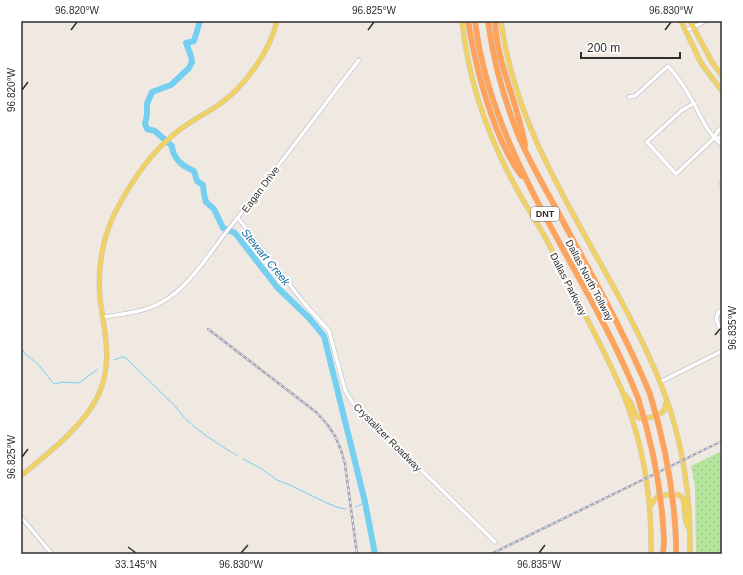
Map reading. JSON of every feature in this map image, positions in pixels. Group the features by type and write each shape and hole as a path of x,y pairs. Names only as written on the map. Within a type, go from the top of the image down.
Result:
{"highway":[{"path":"468,21 478,73 494,123 516,169 529,186"},
{"name":"Dallas North Tollway","path":"475,21 485,77 510,146 529,186 619,354 638,398 647,426 660,490 664,541 663,554"},
{"name":"Dallas North Tollway","path":"488,21 501,86 518,133 527,153 632,350 650,394 659,422 670,469 675,511 676,554"},
{"path":"495,21 500,57 523,132 527,153"}],"main road":[{"path":"21,476 67,436 86,414 97,397 104,376 107,354 104,317 100,298 102,253 108,230 123,198 157,150 185,126 221,103 233,93 259,60 266,48 277,21"},
{"name":"Dallas Parkway","path":"462,21 466,49 475,88 495,145 513,182 544,237 607,359 632,417 641,453 650,506 651,554"},
{"path":"501,21 514,82 530,128 637,332 660,382 672,420 682,460 689,509 690,554"},
{"path":"690,21 712,62 722,76"},
{"path":"681,22 705,68 722,91"},
{"path":"622,392 631,404 636,415 640,418 647,419 659,415 664,411 666,400"},
{"path":"650,506 657,497 673,494 680,496 684,500 686,525 690,531"}],"street":[{"path":"681,22 687,21"},
{"path":"685,31 706,21"},
{"name":"Eagan Drive","path":"104,317 126,314 162,303 184,286 359,60"},
{"path":"629,96 635,96 668,66 678,77 694,103 701,120 714,138 722,145"},
{"path":"694,103 681,111 647,142 676,174 714,138 722,127"},
{"path":"714,138 722,138"},
{"name":"Crystalizer Roadway","path":"238,218 304,303 329,331 345,390 352,402 495,542"},
{"path":"722,310 716,316 716,322 722,334"},
{"path":"660,382 722,351"},
{"path":"21,517 52,554"}],"green space":[{"path":"722,451 722,554 696,554 695,487 691,466"}],"waterway":[{"name":"Stewart Creek","path":"200,21 194,41 186,43 192,62 189,68 171,85 152,92 147,104 145,124 147,129 155,131 172,146 174,155 179,162 194,171 197,181 203,185 206,202 214,209 223,228 235,233 277,287 309,318 324,336 365,502 375,554"},
{"path":"21,348 26,355 37,363 54,384 63,382 79,383 98,369"},
{"path":"114,360 122,357 126,358 176,407 188,421 204,434 238,456"},
{"path":"243,459 262,469 277,480 329,504 346,509"},
{"path":"356,507 365,502"}],"railway":[{"path":"208,329 316,412 335,436 345,464 357,554"},
{"path":"491,554 722,441"}]}
